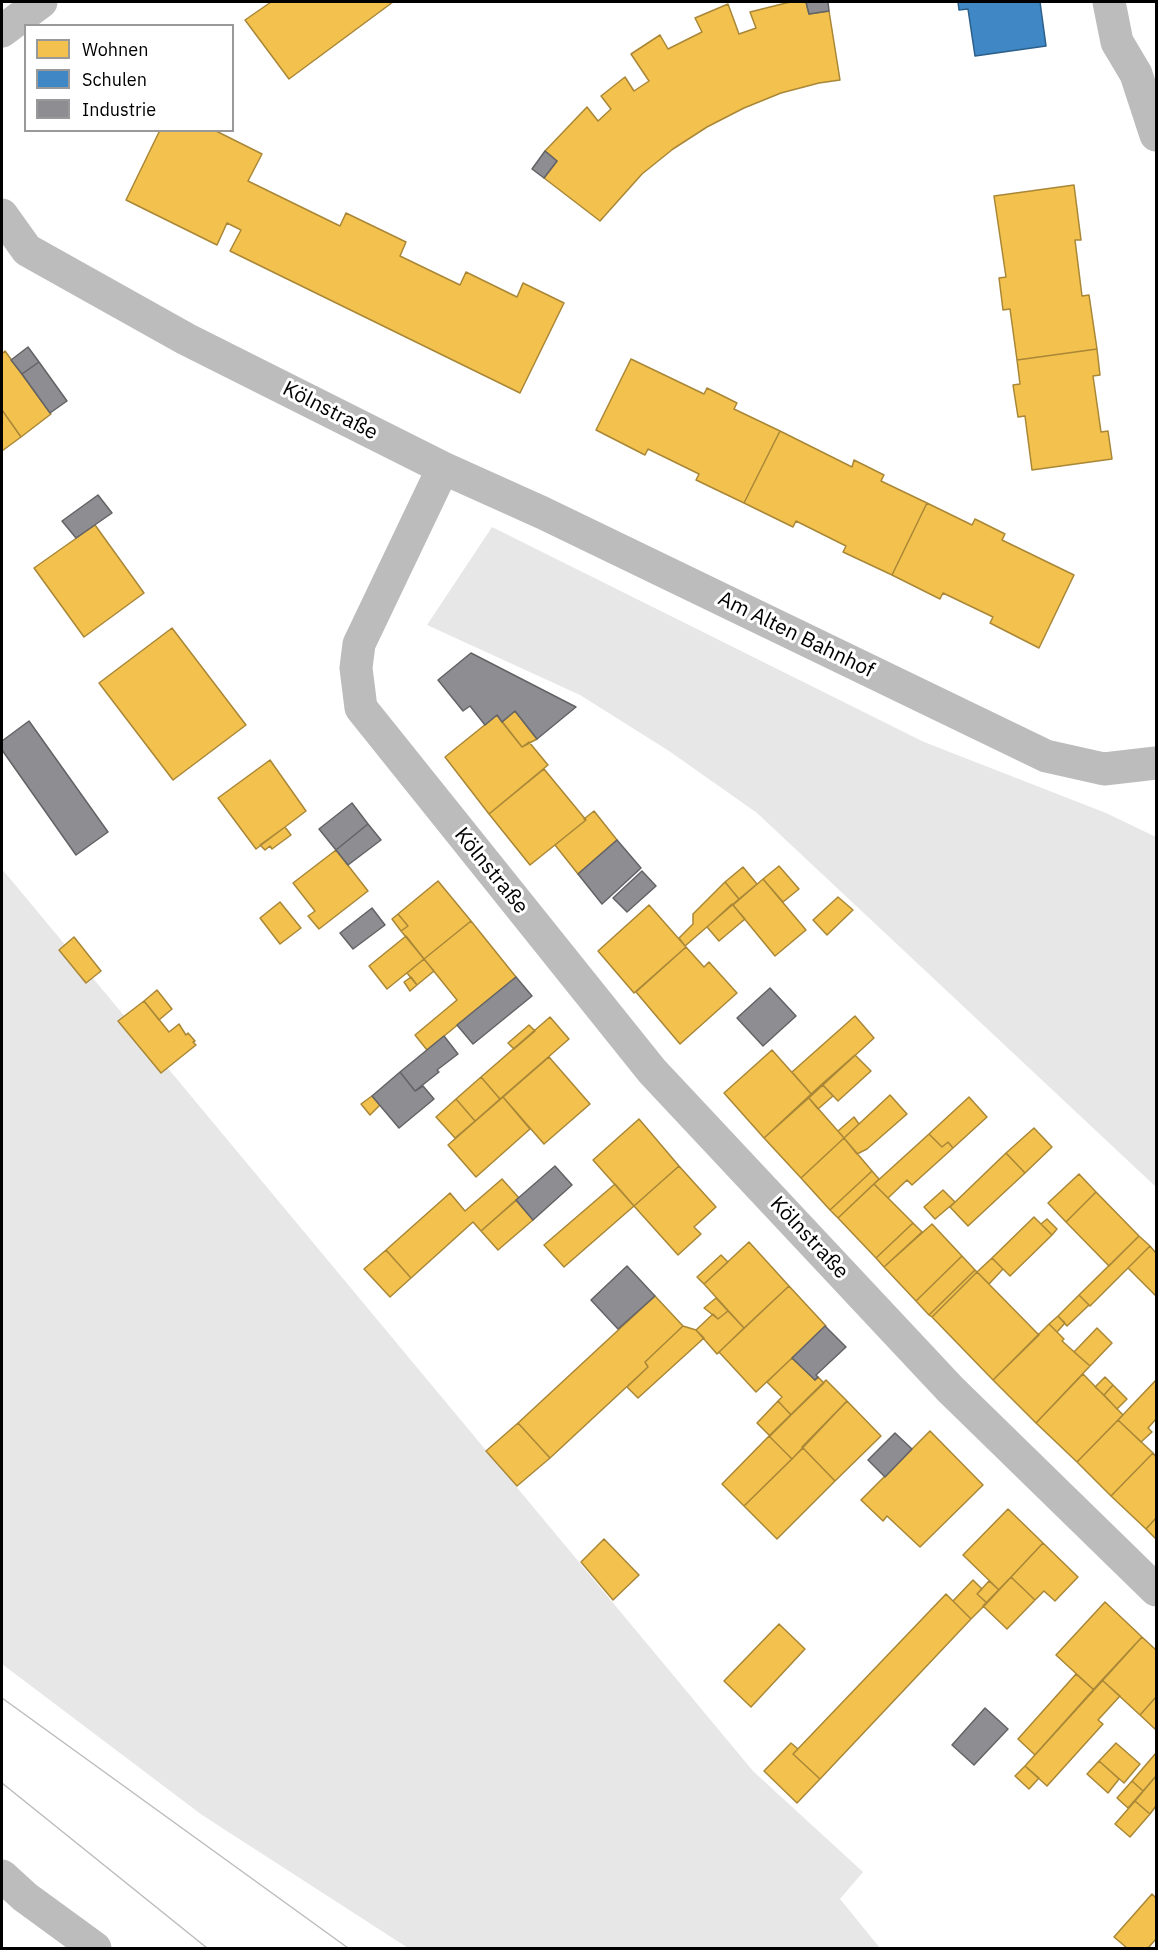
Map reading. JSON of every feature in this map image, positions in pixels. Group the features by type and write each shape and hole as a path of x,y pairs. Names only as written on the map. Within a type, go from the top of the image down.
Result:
{"street":[{"path":"2,31 41,2"},
{"path":"1109,2 1117,42 1146,72 1156,135"},
{"name":"Kölnstraße","path":"2,215 27,250 186,339 443,468 359,644 356,668 361,708 652,1071 950,1389 1156,1590"},
{"name":"Am Alten Bahnhof","path":"443,468 506,496 1046,756 1104,769 1156,763"},
{"path":"2,1876 25,1897 95,1948"}],"shaded area":[{"path":"492,527 924,742 1106,813 1156,837 1156,1187 757,813 669,751 580,695 427,625"},
{"path":"2,869 753,1771 863,1872 840,1899 880,1948 408,1948 202,1815 2,1664"}],"building: Wohnen":[{"path":"271,2 393,2 289,79 245,20"},
{"path":"790,2 806,2 809,14 829,11 840,80 781,93 744,108 707,127 673,149 642,174 600,221 544,178 557,161 545,151 587,107 598,121 611,109 601,96 625,77 634,91 649,81 631,54 660,35 668,49 702,32 695,18 728,4 739,34 756,28 750,12"},
{"path":"159,132 218,132 262,154 248,181 340,226 346,213 406,242 400,256 460,285 466,272 517,297 523,283 564,303 520,393 230,251 241,230 227,223 217,245 126,200"},
{"path":"1074,185 1081,240 1075,240 1082,296 1089,295 1097,349 1017,360 1010,309 1003,310 999,278 1006,277 994,196"},
{"path":"1097,349 1100,375 1093,376 1101,432 1108,431 1112,459 1032,470 1025,416 1018,417 1013,385 1020,384 1017,360"},
{"path":"5,351 51,414 21,437 2,410 2,354"},
{"path":"631,359 704,394 707,388 737,403 734,409 780,431 744,503 696,480 699,474 648,449 645,455 596,430"},
{"path":"2,410 21,437 2,451"},
{"path":"780,431 852,467 854,460 884,475 881,481 927,503 892,575 843,552 846,546 796,521 793,527 744,503"},
{"path":"927,503 972,525 975,519 1005,534 1002,540 1074,575 1039,648 990,623 993,617 943,593 940,599 892,575"},
{"path":"95,525 144,593 84,637 34,568"},
{"path":"172,628 246,725 173,780 99,683"},
{"path":"515,711 537,739 522,747 502,722"},
{"path":"497,715 522,747 529,742 548,765 489,814 445,757"},
{"path":"270,760 306,811 256,849 218,798"},
{"path":"544,769 586,820 530,865 489,814"},
{"path":"594,811 617,840 578,874 555,845"},
{"path":"285,827 291,835 272,849 270,846 265,850 260,845"},
{"path":"336,850 368,891 319,929 308,916 315,911 293,883"},
{"path":"779,866 799,889 783,902 763,879"},
{"path":"743,867 757,884 739,899 725,882"},
{"path":"763,879 806,930 775,956 733,905"},
{"path":"438,881 471,921 424,959 401,931 408,926 398,914"},
{"path":"725,882 739,899 685,946 679,938 693,924 693,914"},
{"path":"838,897 853,910 827,935 813,920"},
{"path":"280,902 301,928 280,944 260,918"},
{"path":"732,904 745,919 719,941 707,927"},
{"path":"649,905 686,947 634,993 598,951"},
{"path":"398,914 408,926 401,931 392,919"},
{"path":"471,921 516,977 427,1050 415,1035 457,1000 424,959"},
{"path":"406,936 424,959 387,989 369,966"},
{"path":"74,937 101,971 86,983 59,950"},
{"path":"686,947 704,967 709,962 737,993 680,1044 636,992"},
{"path":"424,959 434,971 417,985 407,973"},
{"path":"411,977 417,985 410,991 404,982"},
{"path":"157,990 172,1009 159,1020 144,1001"},
{"path":"144,1001 169,1032 179,1024 196,1045 161,1073 118,1021"},
{"path":"855,1016 874,1038 812,1095 792,1072"},
{"path":"550,1017 569,1039 500,1099 481,1077"},
{"path":"529,1025 535,1031 514,1049 508,1043"},
{"path":"772,1050 812,1095 764,1138 724,1093"},
{"path":"855,1055 871,1071 838,1101 822,1084"},
{"path":"549,1057 590,1104 544,1144 503,1097"},
{"path":"481,1077 500,1099 475,1121 456,1099"},
{"path":"822,1084 833,1096 818,1109 808,1097"},
{"path":"890,1095 907,1114 867,1149 857,1154 844,1138"},
{"path":"372,1096 380,1105 370,1115 361,1104"},
{"path":"503,1097 530,1129 476,1177 448,1145"},
{"path":"808,1097 844,1138 801,1178 764,1138"},
{"path":"969,1097 987,1117 953,1148 948,1142 942,1147 929,1134"},
{"path":"456,1099 475,1121 455,1138 436,1117"},
{"path":"854,1117 859,1124 844,1138 838,1131"},
{"path":"639,1119 679,1166 634,1206 593,1160"},
{"path":"1034,1128 1052,1147 1025,1173 1006,1153"},
{"path":"929,1134 942,1147 948,1142 953,1148 912,1185 907,1180 888,1198 874,1184"},
{"path":"844,1138 872,1171 830,1210 801,1178"},
{"path":"1006,1153 1025,1173 968,1226 950,1207"},
{"path":"679,1166 716,1207 694,1227 701,1234 678,1255 634,1206"},
{"path":"872,1171 879,1179 838,1218 830,1210"},
{"path":"1079,1174 1096,1192 1066,1222 1048,1203"},
{"path":"502,1179 519,1198 481,1231 473,1222 411,1278 386,1250 450,1193 465,1211"},
{"path":"615,1184 634,1206 564,1267 544,1245"},
{"path":"874,1184 913,1223 876,1258 838,1218"},
{"path":"943,1190 955,1202 935,1219 924,1207"},
{"path":"1096,1192 1139,1236 1109,1266 1066,1222"},
{"path":"516,1200 533,1220 498,1250 481,1231"},
{"path":"1034,1217 1052,1235 1010,1276 992,1258"},
{"path":"1047,1219 1057,1229 1052,1235 1041,1224"},
{"path":"913,1223 922,1232 884,1267 876,1258"},
{"path":"932,1224 962,1256 916,1301 884,1267"},
{"path":"1139,1236 1150,1246 1090,1306 1079,1295"},
{"path":"749,1242 789,1286 744,1328 704,1284"},
{"path":"1150,1246 1156,1253 1156,1296 1128,1268"},
{"path":"386,1250 411,1278 390,1297 364,1269"},
{"path":"721,1255 728,1262 704,1284 697,1277"},
{"path":"962,1256 975,1270 929,1315 916,1301"},
{"path":"992,1258 1003,1269 989,1284 977,1272"},
{"path":"975,1270 977,1272 932,1317 929,1315"},
{"path":"977,1272 1039,1335 993,1380 932,1317"},
{"path":"789,1286 826,1326 756,1392 719,1352"},
{"path":"1079,1295 1089,1305 1067,1326 1058,1316"},
{"path":"655,1296 683,1326 645,1362 648,1367 550,1458 518,1423"},
{"path":"716,1298 728,1311 718,1319 704,1308"},
{"path":"728,1311 744,1328 717,1354 696,1330 713,1314 718,1319"},
{"path":"1058,1316 1065,1323 1057,1332 1049,1324"},
{"path":"1049,1324 1064,1339 1062,1341 1090,1366 1036,1423 993,1380"},
{"path":"683,1326 696,1330 704,1338 638,1398 627,1387 648,1367 645,1362"},
{"path":"1097,1328 1112,1343 1090,1366 1074,1352"},
{"path":"792,1358 815,1380 818,1377 824,1383 791,1415 778,1401 782,1397 767,1382"},
{"path":"1083,1374 1123,1415 1077,1462 1036,1423"},
{"path":"1105,1377 1113,1385 1104,1395 1095,1387"},
{"path":"826,1380 847,1401 792,1459 769,1436"},
{"path":"1156,1380 1156,1419 1148,1428 1152,1432 1141,1442 1118,1420"},
{"path":"1113,1385 1127,1399 1117,1409 1104,1395"},
{"path":"778,1401 791,1415 770,1436 757,1423"},
{"path":"847,1401 881,1436 835,1481 802,1447"},
{"path":"1118,1420 1153,1453 1111,1496 1077,1462"},
{"path":"518,1423 550,1458 517,1486 486,1451"},
{"path":"930,1431 983,1485 920,1547 887,1516 883,1521 861,1500"},
{"path":"769,1436 792,1459 744,1506 722,1484"},
{"path":"803,1448 835,1481 777,1539 744,1506"},
{"path":"1153,1453 1156,1457 1156,1518 1146,1529 1111,1496"},
{"path":"1008,1509 1043,1543 999,1590 963,1555"},
{"path":"1156,1518 1156,1539 1146,1529"},
{"path":"604,1539 639,1575 613,1600 581,1562"},
{"path":"1043,1543 1078,1577 1055,1601 1044,1591 1035,1600 1011,1577"},
{"path":"1011,1577 1035,1600 1007,1629 983,1606"},
{"path":"973,1580 982,1589 977,1594 987,1603 971,1619 953,1601"},
{"path":"989,1581 999,1590 987,1603 977,1594"},
{"path":"946,1594 971,1619 820,1779 793,1754"},
{"path":"1105,1602 1142,1637 1094,1690 1056,1655"},
{"path":"779,1624 805,1649 751,1707 724,1681"},
{"path":"1142,1637 1156,1650 1156,1697 1140,1715 1102,1680"},
{"path":"1076,1674 1094,1690 1035,1755 1018,1739"},
{"path":"1102,1680 1120,1696 1098,1720 1103,1724 1047,1786 1025,1766"},
{"path":"1156,1697 1156,1730 1140,1715"},
{"path":"791,1743 798,1749 793,1754 820,1779 797,1803 764,1771"},
{"path":"1116,1743 1140,1764 1124,1783 1099,1761"},
{"path":"1156,1753 1156,1776 1143,1791 1132,1781"},
{"path":"1099,1761 1119,1779 1108,1793 1087,1774"},
{"path":"1025,1766 1039,1778 1029,1789 1015,1776"},
{"path":"1156,1776 1156,1806 1150,1814 1135,1801"},
{"path":"1132,1781 1143,1791 1128,1808 1117,1798"},
{"path":"1135,1801 1150,1814 1130,1837 1115,1824"},
{"path":"1152,1894 1156,1898 1156,1939 1148,1948 1127,1948 1114,1937"}],"building: Schulen":[{"path":"958,2 1040,2 1046,46 975,56 968,9 959,10"}],"building: Industrie":[{"path":"806,2 828,2 829,11 809,14"},
{"path":"545,151 557,161 544,178 532,169"},
{"path":"28,347 39,362 22,374 11,360"},
{"path":"39,362 67,401 50,413 22,374"},
{"path":"98,495 112,513 76,538 62,521"},
{"path":"471,653 576,707 537,739 515,711 502,722 497,715 485,725 470,706 463,711 438,680"},
{"path":"29,721 108,832 76,855 2,750 2,741"},
{"path":"352,803 368,824 336,850 319,829"},
{"path":"368,824 381,840 348,865 336,850"},
{"path":"617,840 641,868 602,904 578,874"},
{"path":"642,871 656,886 627,912 613,898"},
{"path":"372,908 385,925 353,949 340,933"},
{"path":"516,977 532,996 473,1044 457,1025"},
{"path":"770,988 796,1016 763,1046 737,1018"},
{"path":"444,1036 458,1054 415,1091 400,1072"},
{"path":"400,1072 415,1091 423,1086 434,1099 399,1128 372,1096"},
{"path":"555,1166 572,1185 533,1220 516,1200"},
{"path":"627,1266 655,1296 618,1329 591,1300"},
{"path":"825,1326 846,1347 816,1375 818,1377 815,1380 792,1358"},
{"path":"895,1433 912,1449 885,1477 868,1460"},
{"path":"985,1708 1008,1729 974,1765 952,1745"}],"tram line":[{"path":"2,1698 348,1948"},
{"path":"2,1783 207,1948"}]}
